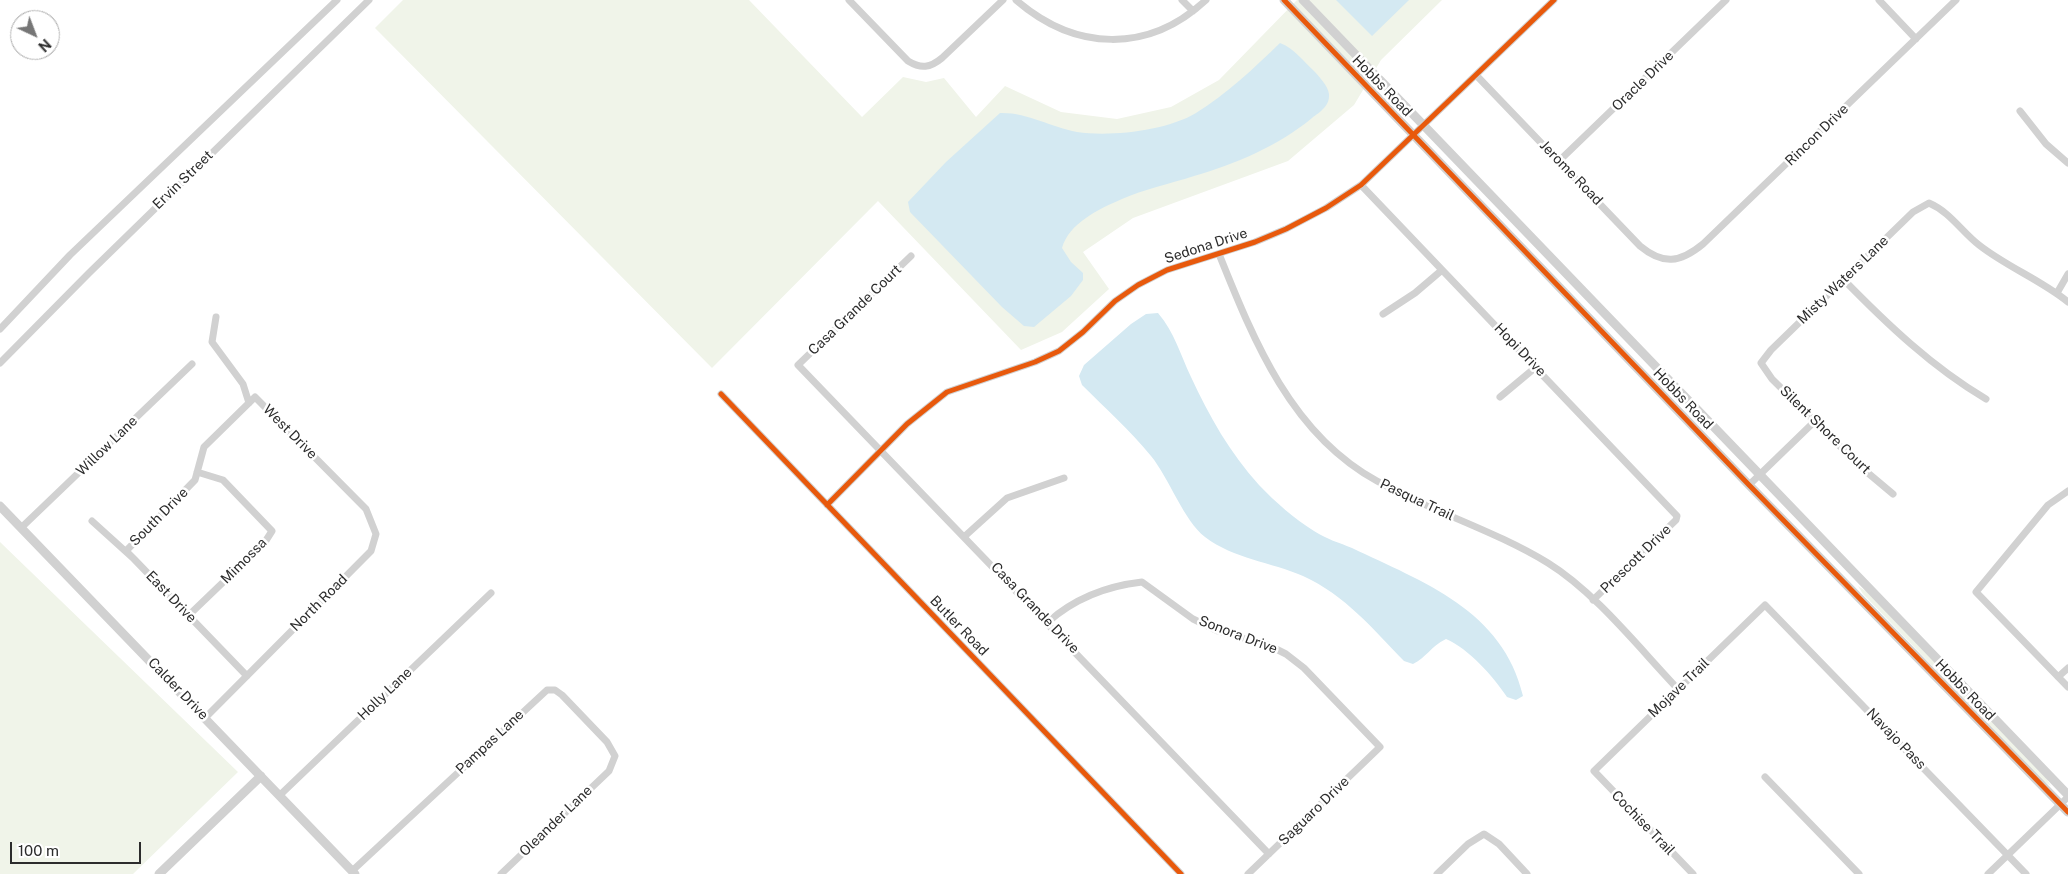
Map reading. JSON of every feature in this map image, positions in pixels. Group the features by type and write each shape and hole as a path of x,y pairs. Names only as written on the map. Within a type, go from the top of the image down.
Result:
{"street":[{"name":"Ervin Street","path":"0,329 70,255 337,0"},
{"name":"Ervin Street","path":"0,363 89,273 369,0"},
{"path":"849,0 908,61 926,68 934,65 942,58 1003,0"},
{"path":"1016,0 1032,14 1061,30 1106,40 1128,39 1165,29 1177,23 1206,0"},
{"path":"1182,0 1193,11"},
{"name":"Hobbs Road","path":"1284,0 1749,485 2068,812"},
{"name":"Hobbs Road","path":"1303,0 1850,566 2068,796"},
{"name":"Sedona Drive","path":"827,505 914,419 946,392 1035,362 1059,351 1083,332 1115,301 1138,285 1167,270 1219,254 1286,229 1326,208 1361,184 1554,0"},
{"name":"Oracle Drive","path":"1559,161 1726,0"},
{"path":"1879,0 1916,39"},
{"name":"Rincon Drive","path":"1672,260 1694,252 1703,244 1956,0"},
{"name":"Jerome Road","path":"1476,75 1640,246 1656,258 1672,260"},
{"path":"2020,111 2046,144 2068,163"},
{"name":"Hopi Drive","path":"1361,184 1674,510 1677,516"},
{"name":"Misty Waters Lane","path":"1761,363 1771,350 1842,279 1913,212 1929,202 1941,208 1979,245 2014,270 2057,293"},
{"name":"Pasqua Trail","path":"1219,254 1259,349 1272,374 1314,432 1348,462 1377,481 1548,563 1593,600 1678,689"},
{"name":"Casa Grande Court","path":"798,365 911,256"},
{"path":"1383,314 1415,293 1442,270"},
{"path":"2068,274 2057,293 2068,302"},
{"path":"1842,279 1905,341 1962,385 1986,400"},
{"name":"West Drive","path":"216,317 212,342 243,384 249,403 256,397 336,478"},
{"name":"Silent Shore Court","path":"1761,363 1772,378 1814,422 1862,468 1893,494"},
{"name":"Willow Lane","path":"22,527 192,364"},
{"name":"Casa Grande Drive","path":"798,365 1048,622 1269,854"},
{"path":"1500,397 1536,367"},
{"name":"Butler Road","path":"721,394 1181,874"},
{"path":"198,472 204,448 249,403"},
{"path":"1749,485 1814,422"},
{"name":"South Drive","path":"134,559 126,551 195,480 198,472"},
{"name":"Mimossa","path":"189,615 265,542 272,531 223,480 198,472"},
{"name":"North Road","path":"205,718 371,551 376,534 366,509 336,478"},
{"path":"965,536 1007,498 1064,478"},
{"path":"2068,491 2048,505 1976,592 2068,687"},
{"name":"Calder Drive","path":"0,506 354,872"},
{"name":"Prescott Drive","path":"1593,600 1676,520 1677,516"},
{"name":"East Drive","path":"92,520 134,559 247,676"},
{"path":"1839,576 1850,566"},
{"name":"Sonora Drive","path":"1048,622 1065,607 1077,600 1127,584 1142,582 1193,619 1218,631 1268,645 1286,654 1304,668 1380,747"},
{"name":"Holly Lane","path":"280,795 491,593"},
{"name":"Mojave Trail","path":"1594,772 1765,605"},
{"name":"Navajo Pass","path":"1765,605 2026,874"},
{"path":"2058,677 2068,668"},
{"name":"Pampas Lane","path":"354,872 547,690 555,690 562,694 607,742 615,756 610,768"},
{"name":"Saguaro Drive","path":"1248,874 1380,747"},
{"name":"Oleander Lane","path":"501,874 610,768"},
{"name":"Cochise Trail","path":"1594,772 1693,874"},
{"path":"160,874 261,776"},
{"path":"1765,776 1859,874"},
{"path":"1988,874 2068,796"},
{"path":"1437,874 1468,844 1484,834 1499,844 1528,874"}],"shaded area":[{"path":"403,0 749,0 862,117 903,77 926,82 944,78 976,117 1005,86 1061,112 1117,119 1171,107 1219,80 1297,0 1442,0 1381,60 1354,105 1288,161 1133,218 1083,252 1109,289 1062,332 1021,350 878,201 712,368 375,28"},
{"path":"0,542 238,772 133,874 0,874"},
{"path":"1858,586 1867,592 2045,776 2051,786 2043,781 1863,594"}],"water":[{"path":"1336,0 1409,0 1372,36"},
{"path":"1280,43 1290,48 1299,56 1325,85 1329,98 1324,108 1299,128 1256,153 1210,171 1131,195 1104,207 1078,224 1071,231 1062,248 1071,262 1083,273 1083,280 1071,296 1034,327 1024,326 1002,307 910,212 908,202 946,162 1000,113 1029,117 1077,132 1105,134 1154,128 1184,119 1219,98"},
{"path":"1158,313 1173,336 1213,420 1229,447 1259,485 1285,510 1319,534 1406,573 1457,602 1479,620 1498,641 1513,666 1523,696 1516,700 1507,697 1495,680 1472,656 1446,639 1413,664 1404,661 1358,614 1318,584 1291,571 1253,560 1228,550 1205,537 1197,530 1183,510 1158,465 1126,428 1082,385 1079,376 1084,365 1131,324 1146,314"}],"cycle path":[{"path":"1284,0 1749,485 2068,812"},
{"path":"827,505 907,424 947,392 1035,362 1059,351 1083,332 1115,301 1138,285 1167,270 1255,242 1286,229 1326,208 1361,185 1554,0"},
{"path":"721,394 1181,874"}]}
